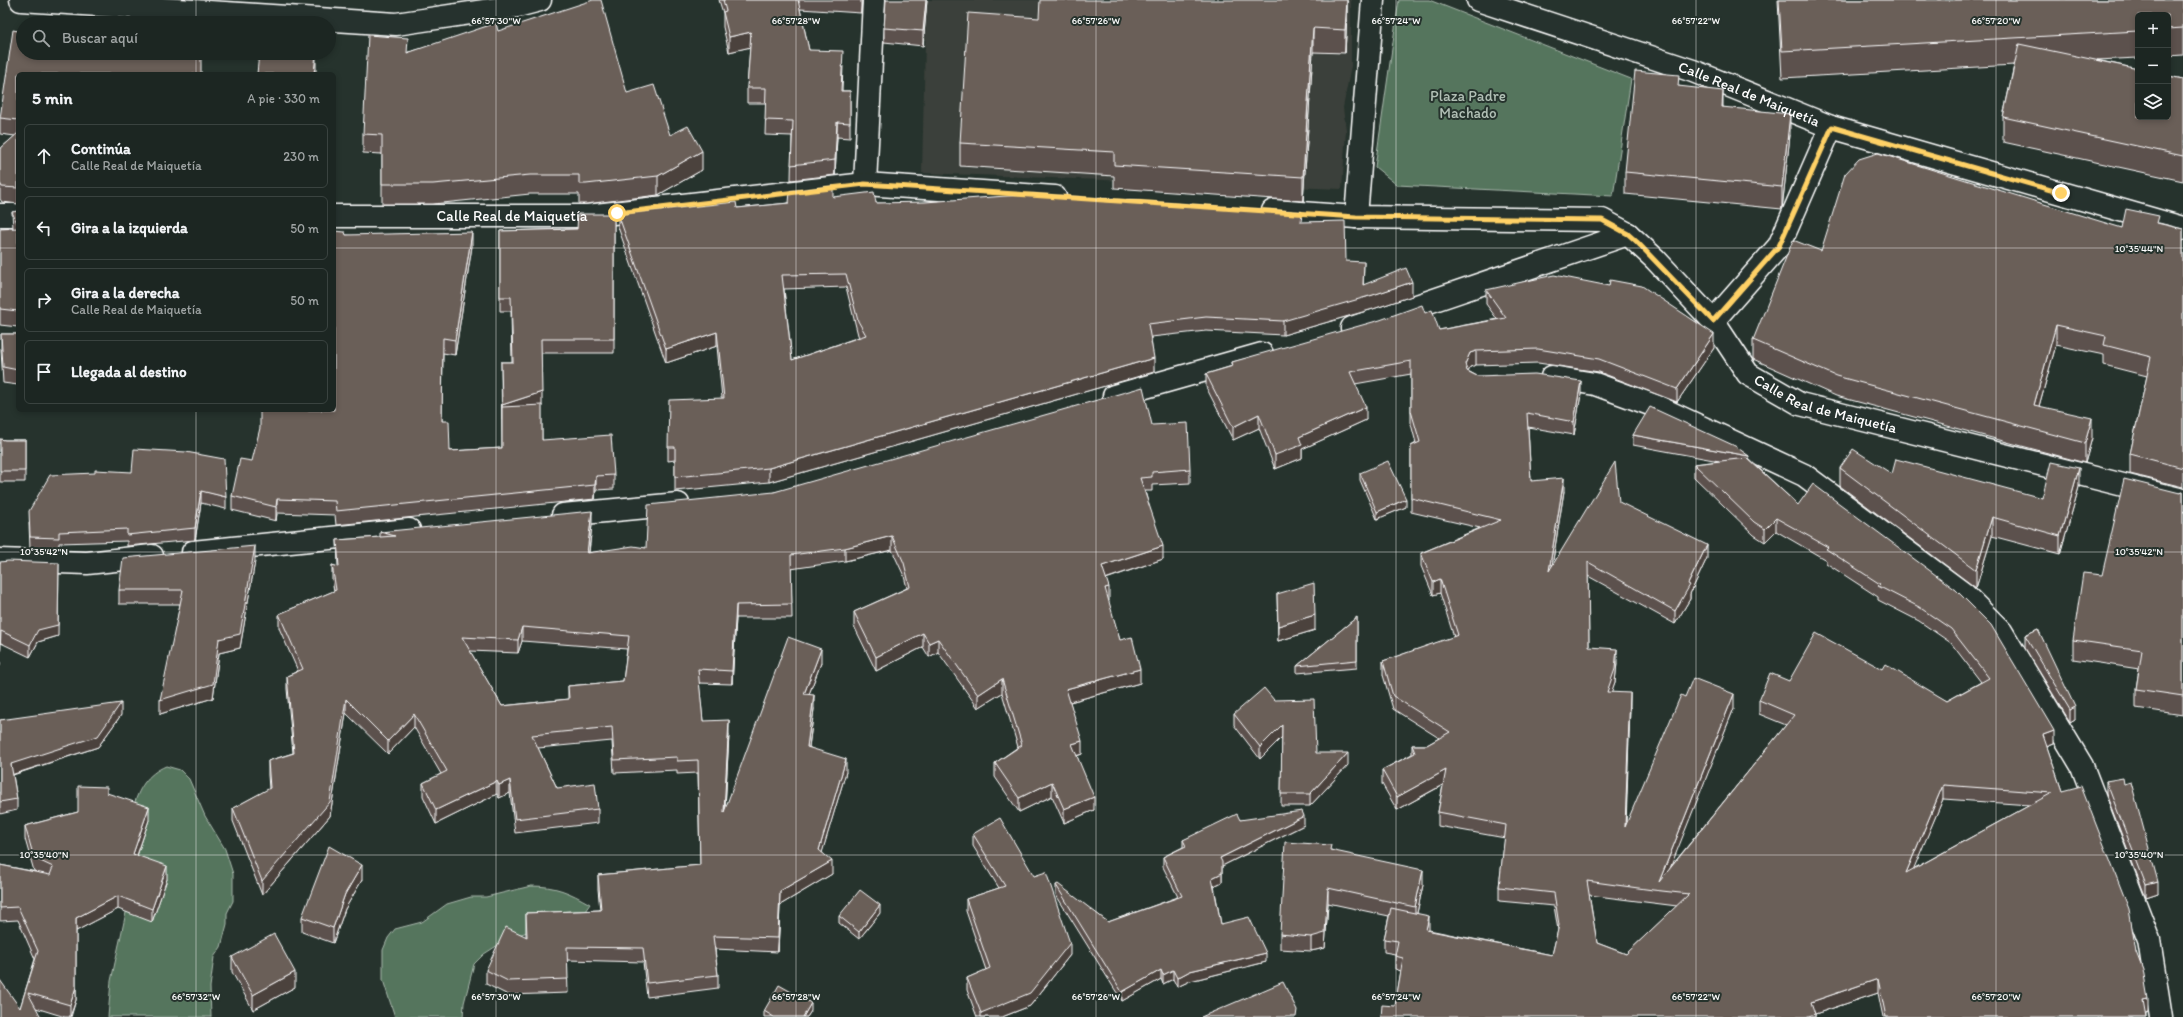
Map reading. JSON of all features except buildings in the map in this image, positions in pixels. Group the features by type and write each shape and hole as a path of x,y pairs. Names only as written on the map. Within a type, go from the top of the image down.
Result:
{"street":[{"path":"20,0 271,16"},
{"path":"336,20 396,24 517,6 540,0"},
{"path":"865,184 874,0"},
{"path":"1356,217 1372,0"},
{"name":"Calle Real de Maiquetía","path":"1478,0 1693,71 1832,127 2183,228"},
{"path":"1713,321 1779,246 1832,127"},
{"name":"Calle Real de Maiquetía","path":"336,216 586,216 865,184 1079,198"},
{"name":"Calle Real de Maiquetía","path":"1253,210 1356,217 1602,220 1628,234 1655,259 1713,321 1748,374 1800,404 2183,500"},
{"path":"0,215 16,215"},
{"path":"1331,334 1377,321 1628,234"},
{"path":"1093,402 1278,349"},
{"path":"1536,375 1596,384 1658,407 1804,475 1964,594 2001,631 2082,766 2148,940 2162,1017"},
{"path":"540,517 699,502"},
{"path":"0,560 88,563 429,528"}],"shaded area":[{"path":"926,0 1351,0 1351,66 1343,108 1346,130 1342,189 922,173"}],"green space":[{"name":"Plaza Padre Machado","path":"1399,0 1429,0 1631,79 1613,196 1397,185 1375,167"},
{"path":"166,766 180,770 189,779 205,816 225,849 233,874 233,901 227,913 227,924 221,947 214,957 210,987 211,1017 108,1017 111,981 127,908 133,809 144,783 159,769"},
{"path":"531,886 562,890 590,904 583,914 509,938 484,954 474,964 464,1003 463,1017 395,1017 383,980 383,950 388,938 395,929 422,922 447,904 471,897 486,897"}],"route":[{"path":"617,213 865,184 1356,217 1602,220 1628,234 1637,242 1713,321 1779,246 1832,127 2061,193"}]}
